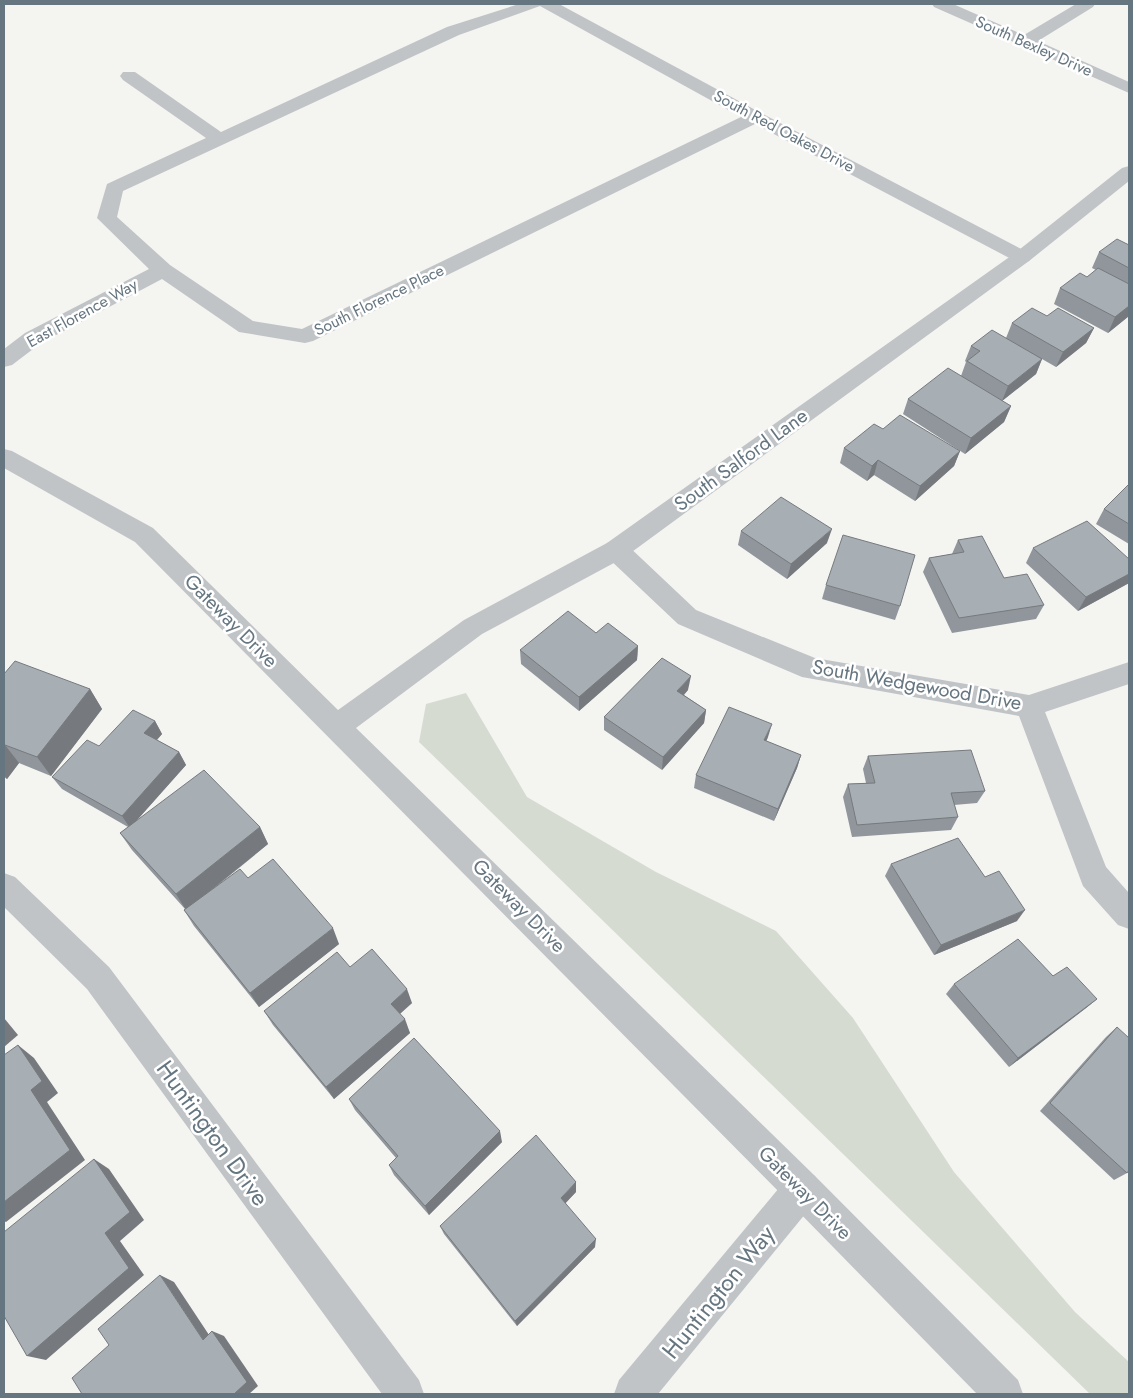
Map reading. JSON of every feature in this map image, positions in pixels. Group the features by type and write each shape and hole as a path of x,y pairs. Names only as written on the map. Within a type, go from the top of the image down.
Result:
{"street":[{"name":"South Florence Place","path":"534,4 452,31 218,138 114,188 107,218 163,270 247,327 305,336 756,117"},
{"name":"South Red Oakes Drive","path":"547,4 1022,257"},
{"name":"South Bexley Drive","path":"940,4 1129,88"},
{"path":"1025,42 1087,4"},
{"path":"129,76 218,138"},
{"name":"South Salford Lane","path":"338,726 473,627 616,550 1022,257 1129,172"},
{"name":"East Florence Way","path":"4,360 33,338 163,270"},
{"name":"Gateway Drive","path":"4,457 144,535 802,1189 1004,1394"},
{"name":"South Wedgewood Drive","path":"616,550 687,617 812,669 1029,706 1129,673"},
{"path":"1029,706 1094,876 1129,915"},
{"name":"Huntington Drive","path":"4,886 98,978 405,1394"},
{"name":"Huntington Way","path":"633,1394 802,1189"}],"shaded area":[{"path":"466,693 527,797 656,872 776,931 853,1018 954,1172 1075,1312 1129,1362 1129,1394 1090,1394 419,742 426,704"}],"building":[{"path":"1117,239 1129,245 1129,268 1099,252"},
{"path":"1098,268 1129,284 1129,306 1115,317 1060,288 1080,273 1087,277"},
{"path":"1032,308 1047,316 1058,308 1094,328 1063,352 1012,323"},
{"path":"992,330 1042,359 1008,386 967,361 980,351 971,346"},
{"path":"948,368 1011,406 971,438 908,399"},
{"path":"900,415 960,451 920,486 878,460 872,466 844,448 874,424 883,429"},
{"path":"1129,484 1129,524 1104,509"},
{"path":"781,497 832,529 791,564 741,531"},
{"path":"1087,521 1129,559 1129,574 1086,597 1033,548"},
{"path":"843,535 915,555 900,606 826,585"},
{"path":"982,536 1004,578 1027,574 1044,605 959,618 929,558 964,552 958,540"},
{"path":"568,611 596,633 608,623 638,646 579,697 520,650"},
{"path":"662,658 691,676 677,691 706,710 663,757 604,717"},
{"path":"15,661 90,689 37,757 4,746 4,674"},
{"path":"729,707 772,724 764,740 801,755 778,809 696,775"},
{"path":"133,710 155,721 144,733 179,752 122,816 52,777 87,740 99,746"},
{"path":"971,750 985,791 951,793 958,817 857,825 848,784 875,783 868,756"},
{"path":"204,770 260,827 176,894 120,833"},
{"path":"958,838 985,877 999,871 1025,910 941,945 891,864"},
{"path":"273,859 333,928 250,993 184,910 240,869 248,878"},
{"path":"1018,939 1053,976 1067,967 1097,999 1018,1058 954,984"},
{"path":"372,949 407,989 391,1004 405,1019 326,1087 264,1011 337,952 350,967"},
{"path":"1117,1027 1129,1038 1129,1170 1127,1173 1050,1103"},
{"path":"414,1038 500,1131 425,1206 389,1165 398,1156 349,1099"},
{"path":"18,1045 42,1081 31,1090 70,1150 4,1202 4,1055"},
{"path":"536,1135 576,1182 561,1198 596,1239 515,1321 440,1226"},
{"path":"94,1159 130,1212 105,1233 129,1268 27,1356 4,1316 4,1232"},
{"path":"160,1275 203,1340 212,1331 247,1382 234,1394 82,1394 72,1378 109,1345 98,1329"}]}
